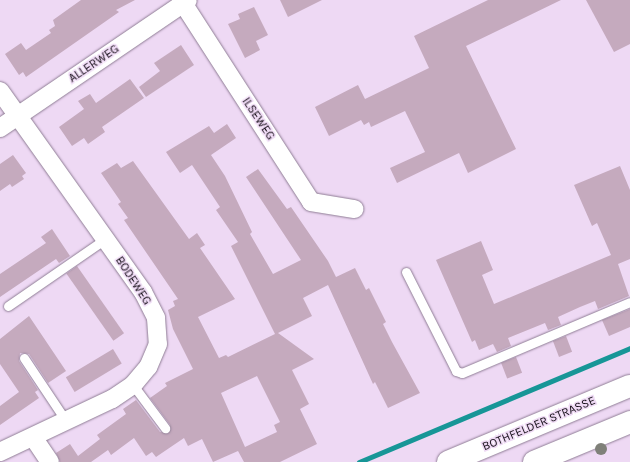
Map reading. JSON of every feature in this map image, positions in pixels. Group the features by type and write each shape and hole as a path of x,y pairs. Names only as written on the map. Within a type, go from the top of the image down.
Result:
{"main road":[{"name":"BOTHFELDER STRASSE","path":"448,462 630,386"},
{"path":"534,462 630,422"}],"street":[{"name":"ALLERWEG","path":"0,128 184,1"},
{"name":"ILSEWEG","path":"184,1 311,202 354,208"},
{"name":"BODEWEG","path":"0,91 143,292 156,318 158,344 148,367 133,385 112,400 0,452"},
{"path":"32,437 50,462"}],"lane":[{"path":"8,306 105,239"},
{"path":"406,272 456,371 462,373 630,302"},
{"path":"24,358 66,421"},
{"path":"133,385 165,428"}],"building":[{"path":"81,0 135,0 116,10 119,12 26,77 23,72 19,75 5,54 21,43 26,50 51,33 49,30 55,26 53,20"},
{"path":"280,0 322,0 288,17"},
{"path":"488,0 561,0 466,46 516,149 468,173 459,153 397,183 390,168 425,152 405,111 371,127 369,122 364,125 361,120 329,136 315,107 358,85 365,99 429,68 414,36"},
{"path":"586,0 630,0 630,44 614,52"},
{"path":"254,7 268,35 256,41 260,50 245,58 228,24 240,19 238,14"},
{"path":"181,45 194,65 146,97 139,87 160,71 154,63"},
{"path":"130,79 144,98 102,127 105,132 88,144 84,138 72,146 59,127 84,109 78,101 90,94 96,103"},
{"path":"227,124 236,138 211,155 225,176 252,232 250,234 273,274 301,260 246,177 258,169 287,209 291,207 328,261 336,277 355,268 366,290 369,288 386,322 383,324 420,393 388,408 375,382 373,384 328,285 303,298 312,316 278,333 314,359 292,370 309,404 300,409 317,444 280,462 244,462 238,451 213,462 202,439 188,446 184,438 156,457 152,452 146,456 134,438 111,455 108,450 91,462 60,462 56,453 70,444 78,456 100,439 97,435 126,414 123,409 136,400 160,432 168,433 170,425 150,398 167,386 165,383 193,369 173,329 168,310 175,306 173,301 178,299 124,220 128,218 118,204 121,202 101,173 117,163 121,168 133,161 189,239 197,233 205,245 200,248 235,299 198,317 219,358 226,355 228,357 275,334 231,246 238,242 216,210 220,207 192,165 180,173 166,152 209,126 214,133","holes":["257,376 280,422 274,425 277,432 245,447 221,393"]},
{"path":"13,155 26,173 22,176 24,179 12,187 10,184 0,191 0,164"},
{"path":"620,166 630,190 630,259 618,264 629,296 598,309 595,301 580,307 558,317 561,325 548,330 545,323 508,338 511,346 497,352 493,344 479,350 475,340 472,342 436,260 481,241 493,270 482,275 494,304 611,255 597,223 592,226 574,185"},
{"path":"52,229 70,256 59,263 56,259 0,297 0,274 46,243 41,237"},
{"path":"77,266 124,333 113,341 66,273"},
{"path":"630,309 630,327 609,336 602,320"},
{"path":"29,316 66,371 48,383 29,354 20,353 19,361 38,390 35,392 39,398 0,425 0,406 19,392 0,364 0,339"},
{"path":"566,336 572,352 559,357 553,341"},
{"path":"113,349 122,364 75,392 66,377"},
{"path":"516,357 522,373 507,379 501,363"}],"waterway":[{"path":"359,462 630,348"}]}
